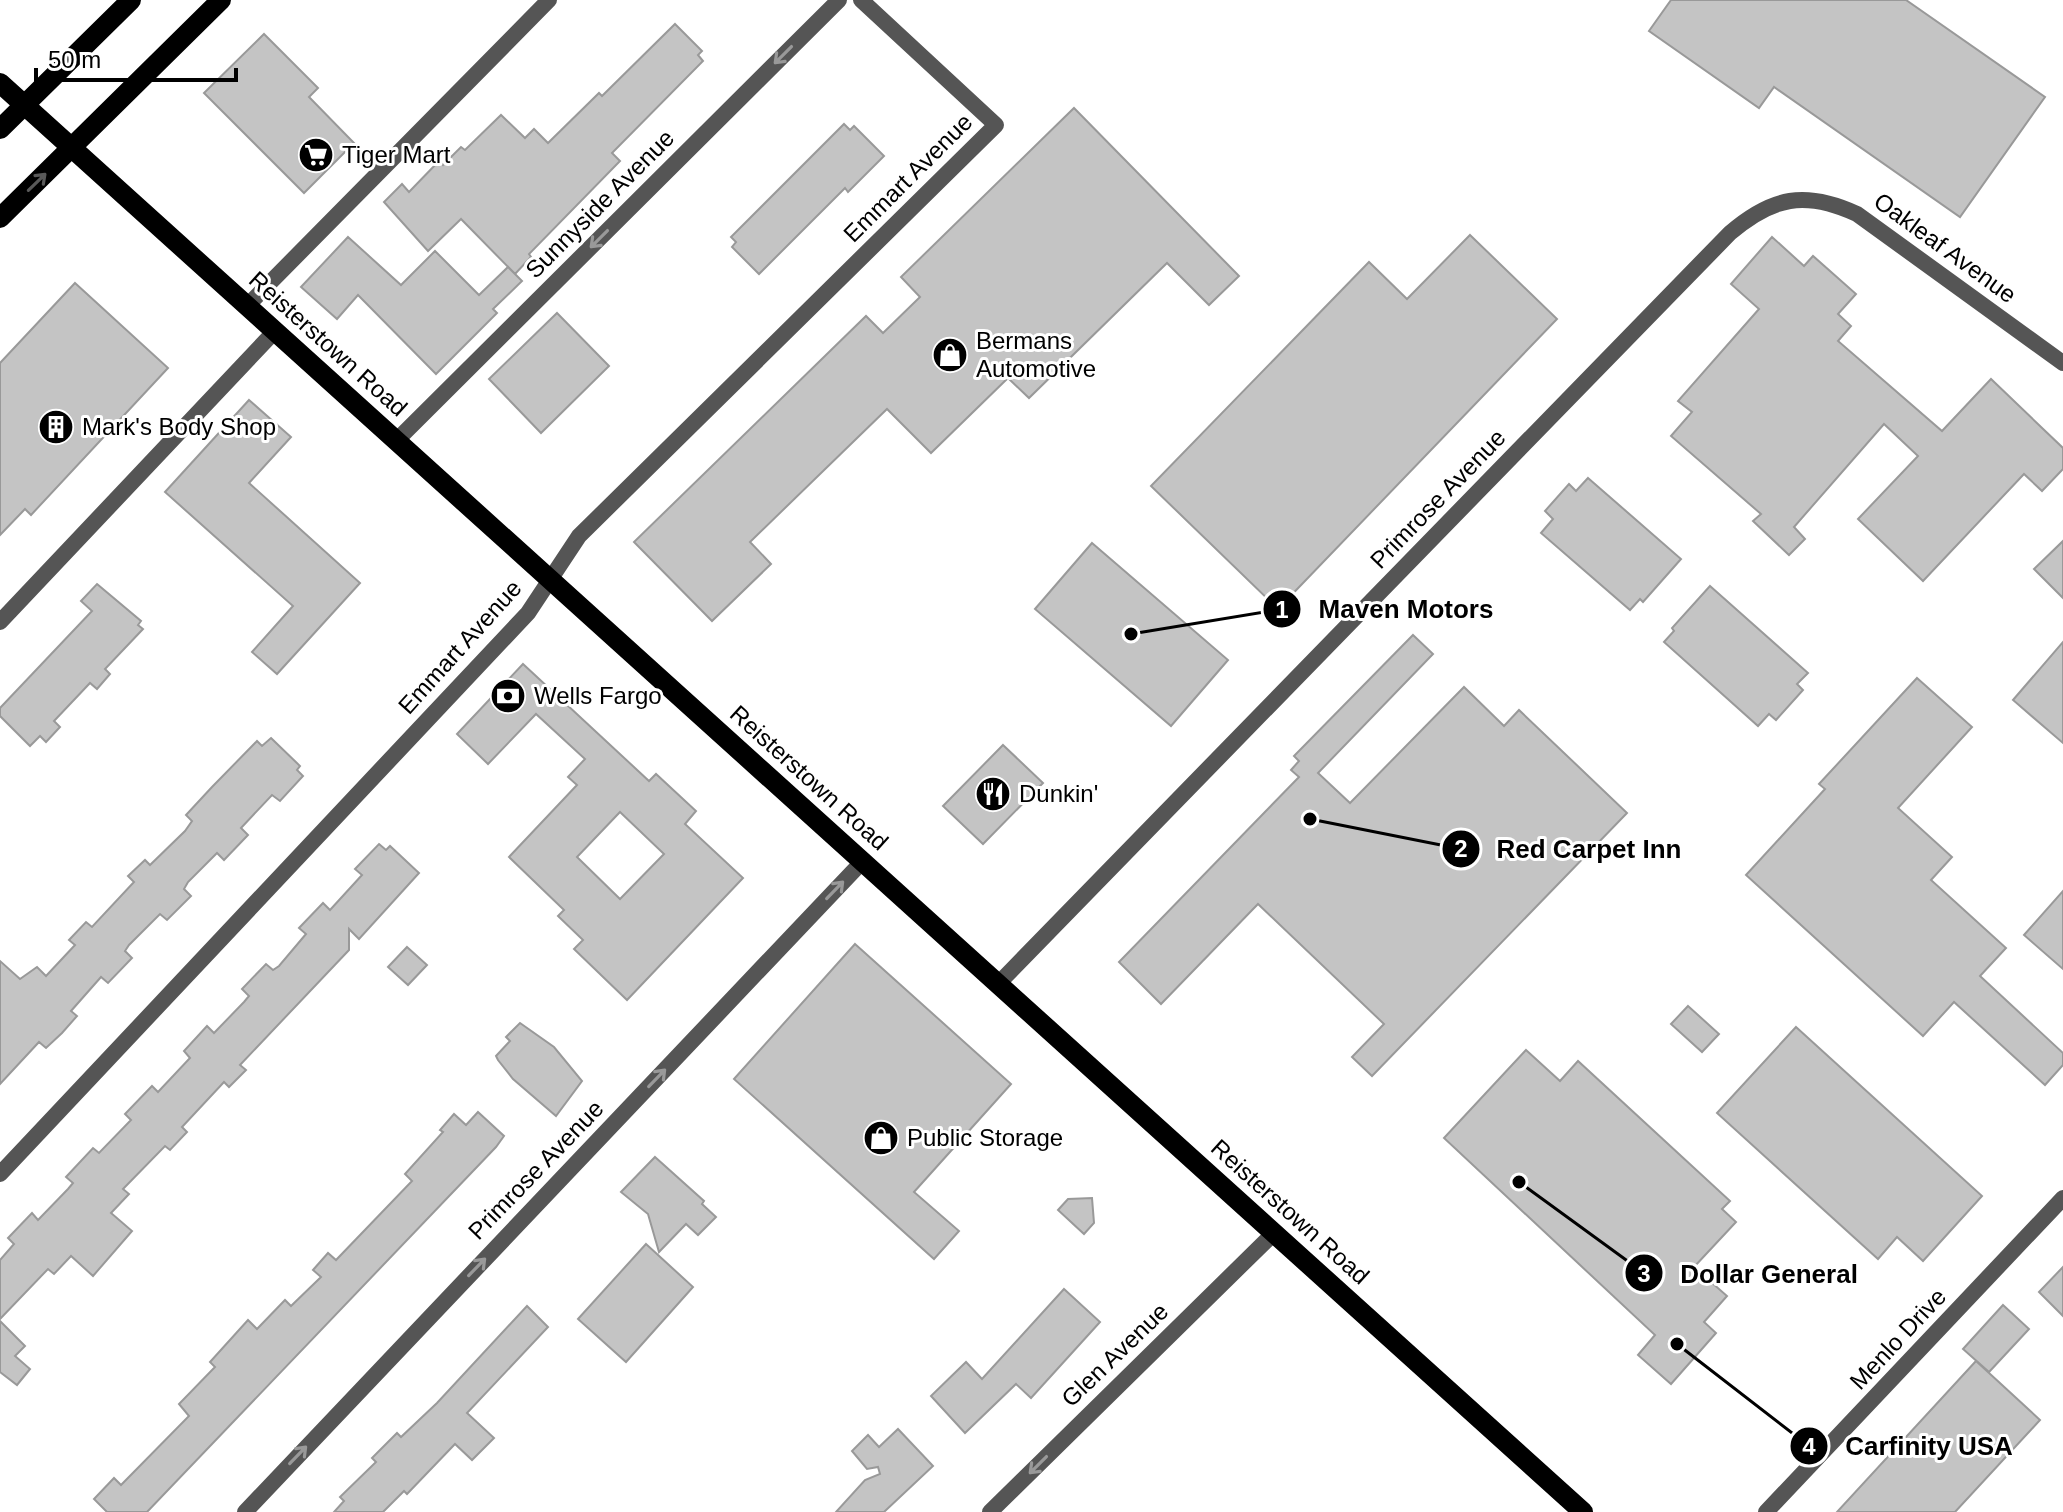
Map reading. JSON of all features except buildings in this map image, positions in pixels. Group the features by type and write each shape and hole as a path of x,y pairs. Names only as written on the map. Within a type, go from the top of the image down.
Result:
{"main road":[{"path":"0,129 131,0"},
{"path":"0,218 221,0"},
{"name":"Reisterstown Road","path":"0,83 1583,1512"}],"street":[{"path":"247,306 549,0"},
{"name":"Sunnyside Avenue","path":"396,441 839,0"},
{"name":"Emmart Avenue","path":"0,1174 528,613 579,536 996,125 861,0"},
{"name":"Oakleaf Avenue","path":"1788,200 1836,204 1857,214 2063,363"},
{"name":"Primrose Avenue","path":"998,984 1730,233 1766,206 1788,200"},
{"path":"0,622 275,331"},
{"name":"Primrose Avenue","path":"245,1512 862,862"},
{"name":"Menlo Drive","path":"1766,1512 2063,1198"},
{"name":"Glen Avenue","path":"990,1512 1275,1232"}],"place":[{"name":"Tiger Mart","path":"316,155"},
{"name":"Bermans Automotive","path":"950,355"},
{"name":"Mark's Body Shop","path":"56,427"},
{"name":"Maven Motors","path":"1131,634"},
{"name":"Wells Fargo","path":"508,696"},
{"name":"Dunkin'","path":"993,794"},
{"name":"Red Carpet Inn","path":"1310,819"},
{"name":"Public Storage","path":"881,1138"},
{"name":"Dollar General","path":"1519,1182"},
{"name":"Carfinity USA","path":"1677,1344"}]}
